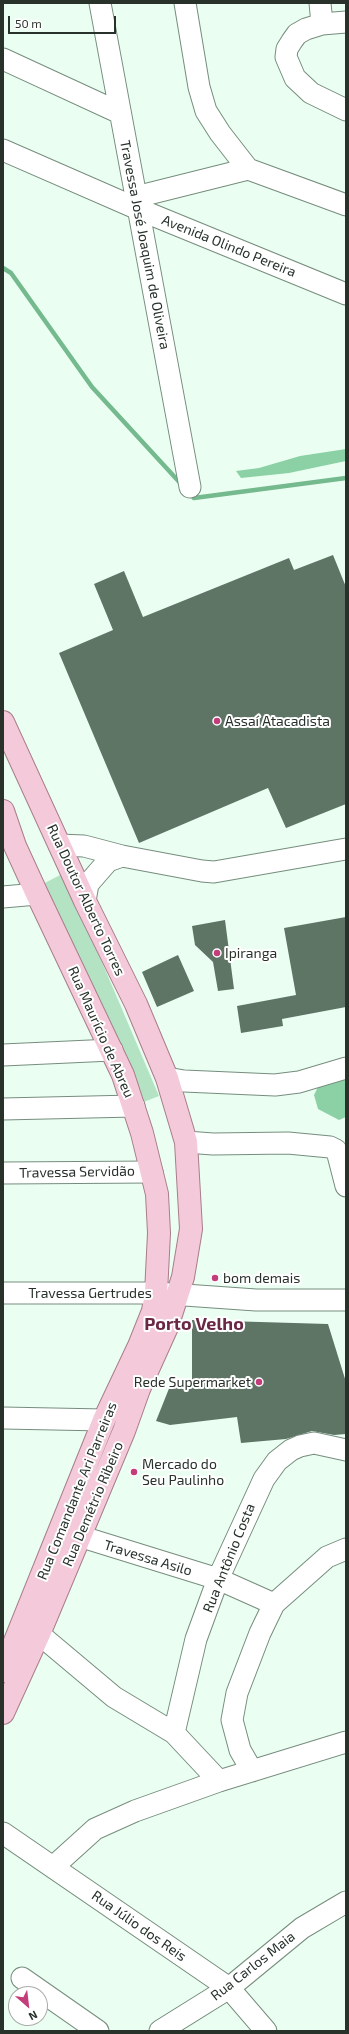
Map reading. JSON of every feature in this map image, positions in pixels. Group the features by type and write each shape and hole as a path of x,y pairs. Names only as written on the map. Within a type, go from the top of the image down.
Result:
{"main road":[{"name":"Rua Doutor Alberto Torres","path":"3,722 85,902 136,1004 167,1078 186,1142 191,1229 183,1277 162,1299"},
{"name":"Rua Maurício de Abreu","path":"3,811 15,846 112,1050 134,1106 157,1194 162,1299"},
{"name":"Rua Comandante Ari Parreiras","path":"6,1661 104,1420 162,1299"},
{"name":"Rua Demétrio Ribeiro","path":"3,1713 39,1634 124,1431 139,1389 167,1326 162,1299"}],"street":[{"name":"Travessa José Joaquim de Oliveira","path":"100,3 190,487"},
{"path":"185,3 198,87 206,111 220,133 248,169 346,205"},
{"path":"320,3 322,24"},
{"path":"346,22 322,24 306,29 297,34 287,49 286,57 295,78 311,93 346,110"},
{"path":"3,59 120,113"},
{"name":"Avenida Olindo Pereira","path":"3,150 137,203 346,294"},
{"path":"137,203 248,169"},
{"path":"60,845 84,846 122,856 214,872 346,850"},
{"path":"85,902 88,884 108,861 122,856"},
{"path":"3,897 37,894"},
{"path":"3,1055 112,1050"},
{"path":"167,1078 184,1081 275,1085 299,1082 346,1068"},
{"path":"3,1109 134,1106"},
{"path":"186,1142 213,1144 288,1143 330,1147 336,1150 346,1186"},
{"name":"Travessa Servidão","path":"3,1173 152,1172"},
{"name":"Travessa Gertrudes","path":"3,1293 162,1299 346,1300"},
{"path":"3,1418 104,1420"},
{"name":"Rua Antônio Costa","path":"174,1733 196,1640 218,1579 264,1478 277,1460 291,1450 314,1444 346,1450"},
{"name":"Travessa Asilo","path":"79,1536 218,1579 274,1604"},
{"path":"252,1771 240,1750 234,1730 233,1710 236,1693 260,1633 274,1604 327,1557 346,1549"},
{"path":"39,1634 114,1697 174,1733 219,1781"},
{"path":"53,1867 96,1829 135,1812 219,1781 346,1742"},
{"name":"Rua Júlio dos Reis","path":"3,1833 229,1988 266,2031"},
{"name":"Rua Carlos Maia","path":"160,2031 229,1988 302,1928 346,1902"},
{"path":"22,1978 98,2031"}],"green space":[{"path":"346,449 346,461 289,473 241,478 236,471 259,468 300,456"},
{"path":"64,873 159,1096 141,1103 39,886"},
{"path":"346,1077 346,1117 339,1120 318,1109 314,1095 318,1087"}],"building":[{"name":"Assaí Atacadista","path":"333,555 346,587 346,804 286,828 268,788 139,843 59,653 113,630 94,584 124,571 143,617 289,558 294,570"},
{"path":"346,917 346,1007 282,1019 283,1026 241,1033 237,1006 296,995 284,928"},
{"name":"Ipiranga","path":"225,920 234,989 218,991 213,962 195,945 192,926"},
{"name":"Ipiranga","path":"178,955 194,991 157,1007 142,972"},
{"name":"Rede Supermarket","path":"192,1320 328,1324 346,1382 346,1434 334,1435 312,1431 286,1439 241,1443 237,1417 170,1425 156,1421 172,1381 192,1381"}],"waterway":[{"path":"3,268 11,273 92,387 182,485"},
{"path":"190,493 194,498 346,478"}],"place":[{"name":"Assaí Atacadista","path":"217,721"},
{"name":"Ipiranga","path":"217,953"},
{"name":"bom demais","path":"215,1278"},
{"name":"Rede Supermarket","path":"259,1382"},
{"name":"Mercado do Seu Paulinho","path":"134,1472"}],"district":[{"name":"Porto Velho","path":"194,1324"}]}
